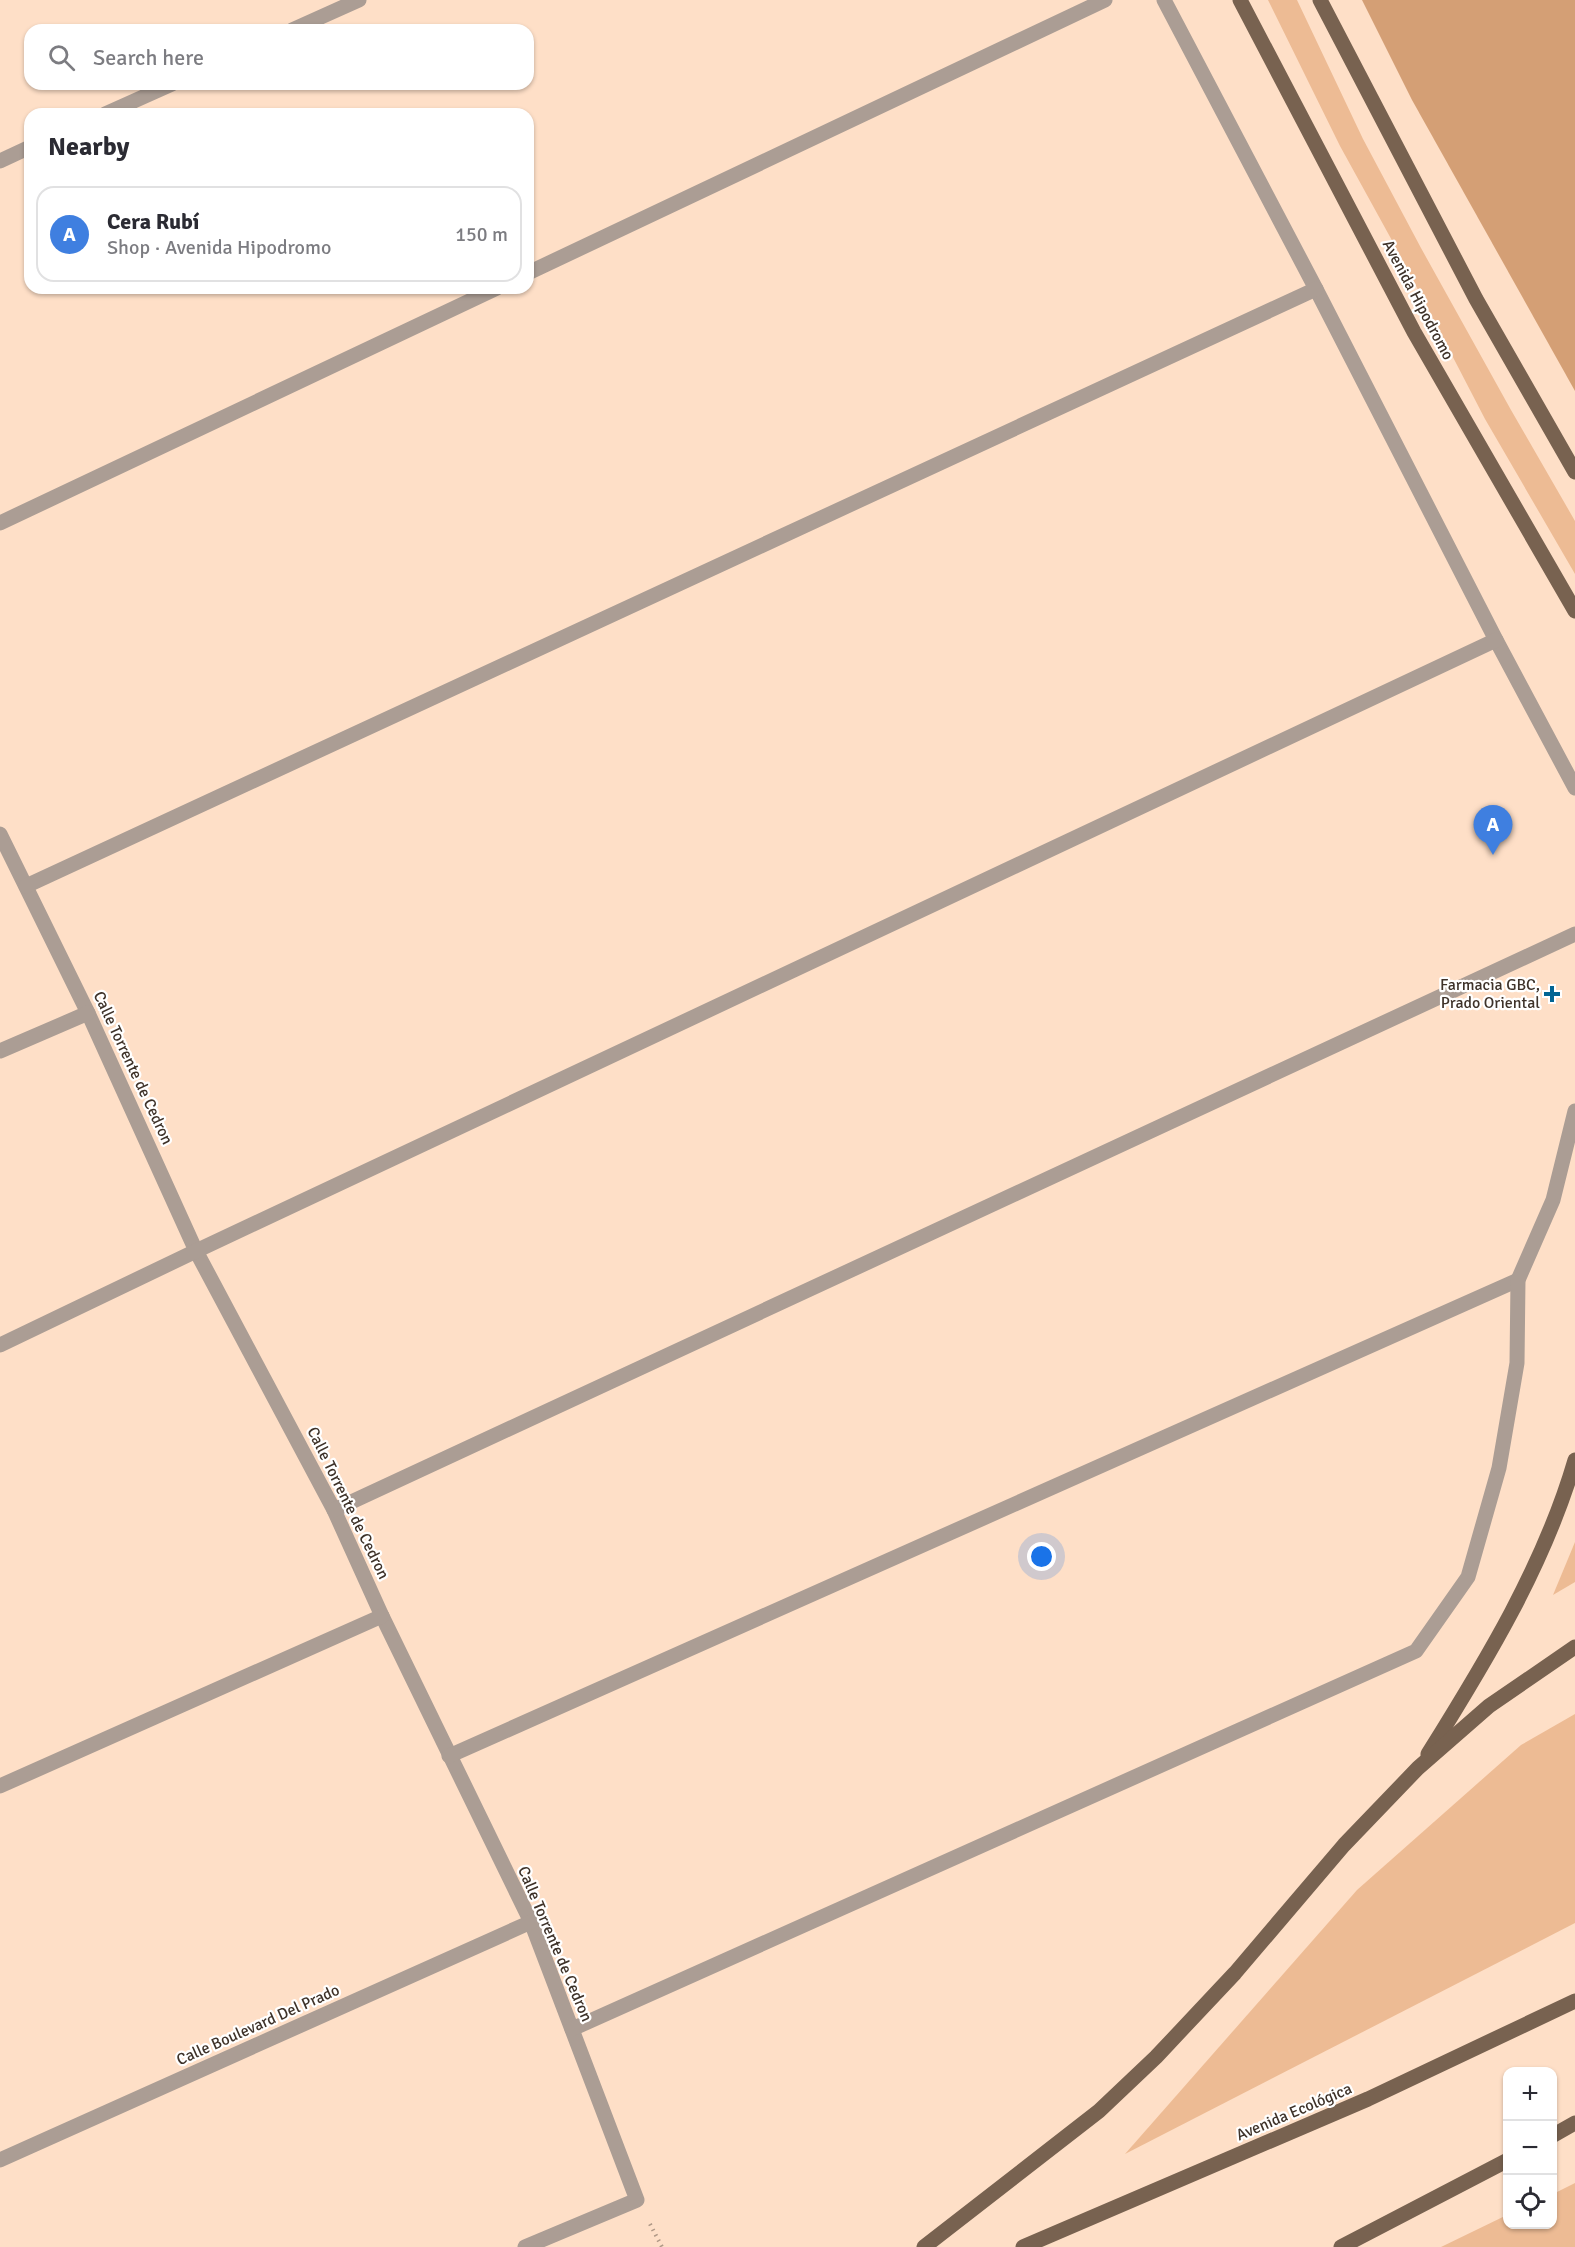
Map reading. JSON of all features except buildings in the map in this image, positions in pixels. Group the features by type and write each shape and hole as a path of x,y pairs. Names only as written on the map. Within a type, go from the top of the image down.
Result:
{"main road":[{"name":"Avenida Hipodromo","path":"1240,0 1414,332 1575,611"},
{"path":"1320,0 1476,299 1575,472"},
{"path":"1418,1768 1483,1665 1540,1555 1575,1460"},
{"path":"924,2247 1099,2111 1156,2057 1235,1974 1344,1845 1418,1768 1489,1706 1575,1647"},
{"name":"Avenida Ecológica","path":"1023,2247 1368,2100 1575,2001"},
{"path":"1557,2133 1575,2123"},
{"path":"1341,2247 1503,2163"}],"street":[{"path":"305,24 359,0"},
{"path":"534,270 1106,0"},
{"path":"1164,0 1575,788"},
{"path":"118,108 159,90"},
{"path":"0,161 24,150"},
{"path":"27,886 1316,289"},
{"path":"0,523 484,294"},
{"path":"0,1345 1496,640"},
{"name":"Calle Torrente de Cedron","path":"0,834 88,1013 196,1251 334,1510 382,1616 531,1922 637,2200 525,2247"},
{"path":"334,1510 1575,934"},
{"path":"0,1051 88,1013"},
{"path":"572,2029 1416,1651 1468,1577 1499,1468 1516,1363 1518,1280 1553,1200 1575,1111"},
{"path":"449,1756 1518,1280"},
{"path":"0,1786 382,1616"},
{"name":"Calle Boulevard Del Prado","path":"0,2160 531,1922"}],"shaded area":[{"path":"1268,0 1297,0 1363,139 1421,248 1575,521 1575,574 1485,419 1400,255 1340,146"},
{"path":"1362,0 1575,0 1575,391 1412,100"},
{"path":"1575,1542 1575,1582 1553,1595"},
{"path":"1575,1714 1575,1923 1125,2154 1357,1890 1521,1745"},
{"path":"1575,2183 1575,2247 1441,2247 1503,2217 1503,2229 1557,2229 1557,2192"}],"place":[{"name":"Cera Rubí","path":"1493,855"},
{"name":"Farmacia GBC, Prado Oriental","path":"1552,994"}]}
